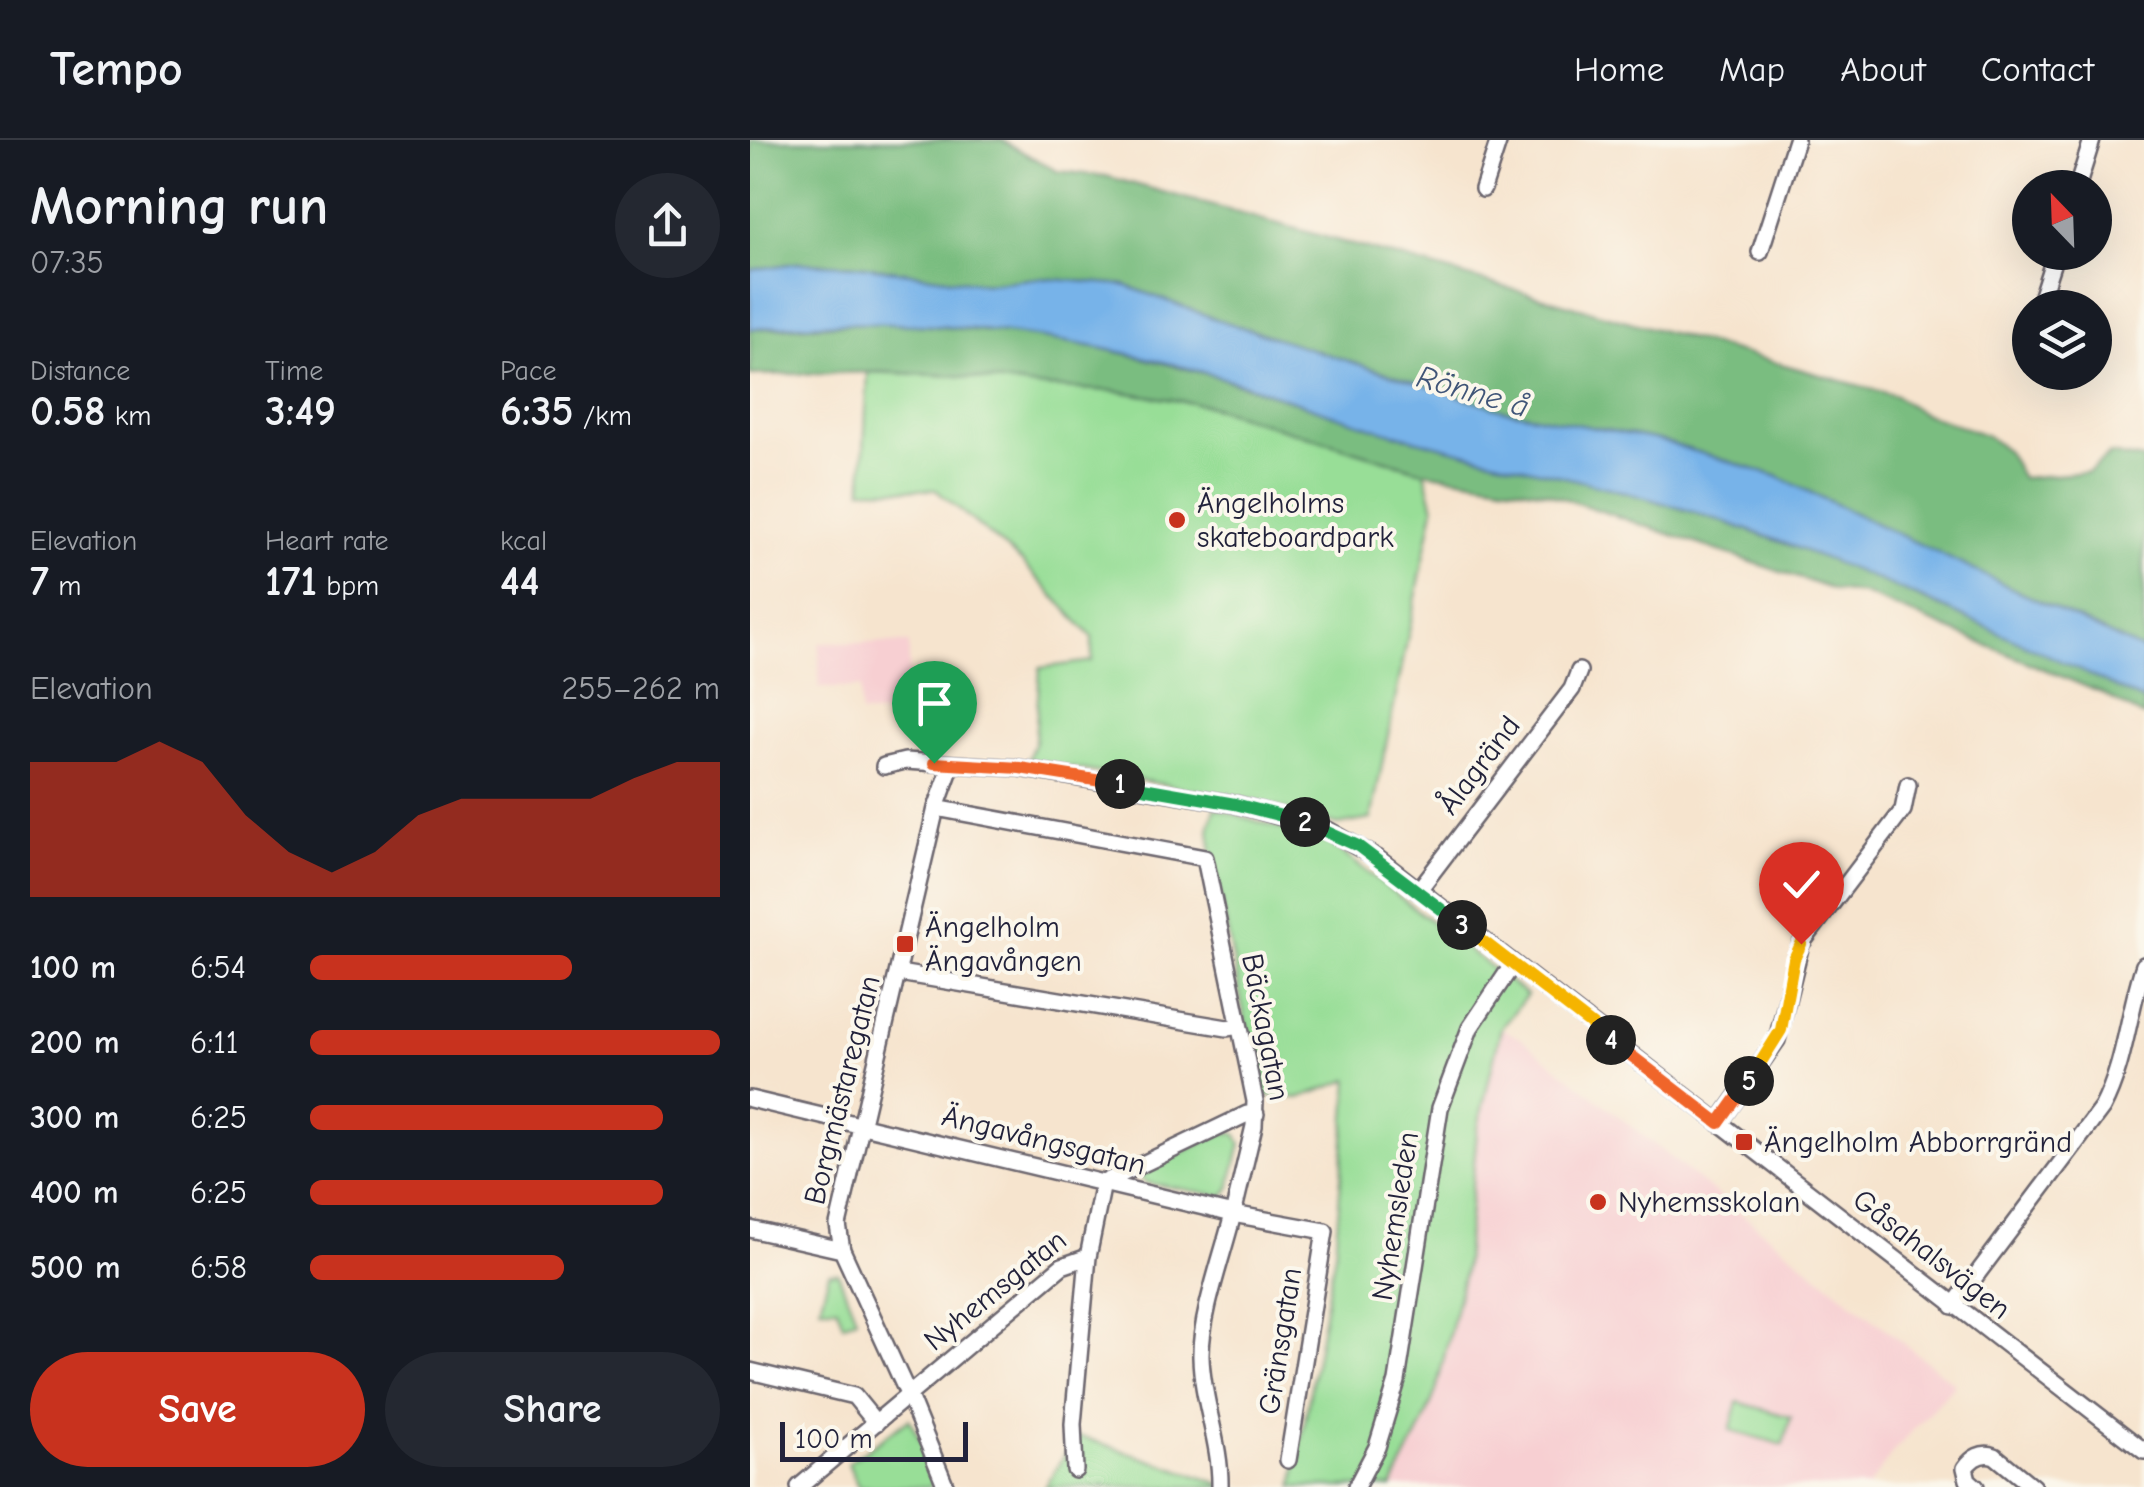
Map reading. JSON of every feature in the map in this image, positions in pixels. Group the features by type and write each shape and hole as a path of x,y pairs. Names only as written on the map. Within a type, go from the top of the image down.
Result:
{"street":[{"path":"1483,189 1499,140"},
{"path":"1760,252 1796,140"},
{"path":"2082,170 2092,140"},
{"name":"Ålagränd","path":"1418,891 1572,689 1580,670"},
{"name":"Gåsahalsvägen","path":"884,766 905,762 1020,768 1235,804 1305,822 1343,837 2144,1452"},
{"name":"Borgmästaregatan","path":"946,1487 842,1250 838,1226 936,808 952,764"},
{"path":"1719,1123 1777,1040 1786,1015 1794,959 1801,944 1904,810 1908,786"},
{"name":"Bäckagatan","path":"936,808 1206,858 1256,1114 1201,1348 1220,1487"},
{"name":"Nyhemsleden","path":"1356,1487 1388,1418 1398,1381 1440,1108 1470,1028 1513,964"},
{"path":"1953,1306 2102,1108 2113,1082 2144,965"},
{"path":"899,974 1227,1028 1238,1026"},
{"name":"Ängavångsgatan","path":"750,1099 1102,1183 1325,1231"},
{"path":"1102,1183 1247,1114 1256,1114"},
{"name":"Nyhemsgatan","path":"799,1487 1062,1266 1088,1257 1102,1183"},
{"path":"750,1229 842,1250"},
{"name":"Gränsgatan","path":"1288,1460 1325,1231"},
{"path":"1075,1470 1073,1424 1088,1257"},
{"path":"750,1371 854,1396 876,1423"},
{"path":"1976,1487 1968,1480 1965,1468 1975,1458 1988,1454 2032,1487"}],"shaded area":[{"path":"819,643 909,643 909,714 860,714 860,688 819,688"},
{"name":"Nyhemsskolan","path":"1501,1028 1523,1040 1955,1384 1893,1452 1868,1487 1392,1487 1435,1392 1464,1272 1477,1131"}],"green space":[{"path":"750,140 1001,140 1057,171 1106,176 1896,396 1920,412 1986,435 2007,451 2022,478 2089,472 2110,454 2144,460 2144,651 1776,476 1658,440 1503,410 1216,319 1124,285 1038,278 987,284 855,265 797,263 750,270"},
{"path":"886,322 1061,338 1212,375 1379,429 1603,485 1725,522 1839,563 2032,646 2144,701 2144,717 2099,692 1864,594 1834,590 1545,492 1425,472 1206,405 1116,391 1030,386 959,376 881,372 750,375 750,329"},
{"path":"868,372 1116,391 1206,405 1425,472 1434,508 1371,819 1338,825 1255,801 1028,760 1035,741 1040,668 1092,661 1092,637 1022,562 936,490 862,489"},
{"path":"1215,808 1331,844 1527,995 1501,1028 1477,1131 1464,1272 1436,1391 1392,1487 1293,1487 1335,1252 1349,1080 1299,1098 1260,1095 1212,853 1209,830"},
{"path":"1224,1132 1236,1134 1241,1144 1229,1190 1223,1196 1147,1183 1140,1178 1145,1170"},
{"path":"829,1273 838,1273 856,1318 843,1324 837,1307 820,1307"},
{"path":"1738,1402 1791,1417 1783,1445 1730,1430"},
{"path":"909,1419 939,1474 929,1487 858,1487 848,1463"},
{"path":"1075,1437 1085,1438 1230,1487 1045,1487"}],"water":[{"path":"797,263 855,265 987,284 1038,278 1124,285 1216,319 1503,410 1658,440 1776,476 2144,651 2144,701 1939,606 1728,523 1378,429 1213,375 1099,348 983,330 867,324 750,329 750,270"}],"place":[{"name":"Ängelholms skateboardpark","path":"1177,520"},
{"name":"Ängelholm Ängavången","path":"905,944"},
{"name":"Ängelholm Abborrgränd","path":"1744,1142"},
{"name":"Nyhemsskolan","path":"1598,1202"}],"route":[{"path":"934,763 1020,768 1235,804 1305,822 1343,837 1376,858 1719,1123 1777,1040 1786,1015 1794,959 1801,944"}],"water label":[{"name":"Rönne å","path":"1473,391"}]}
